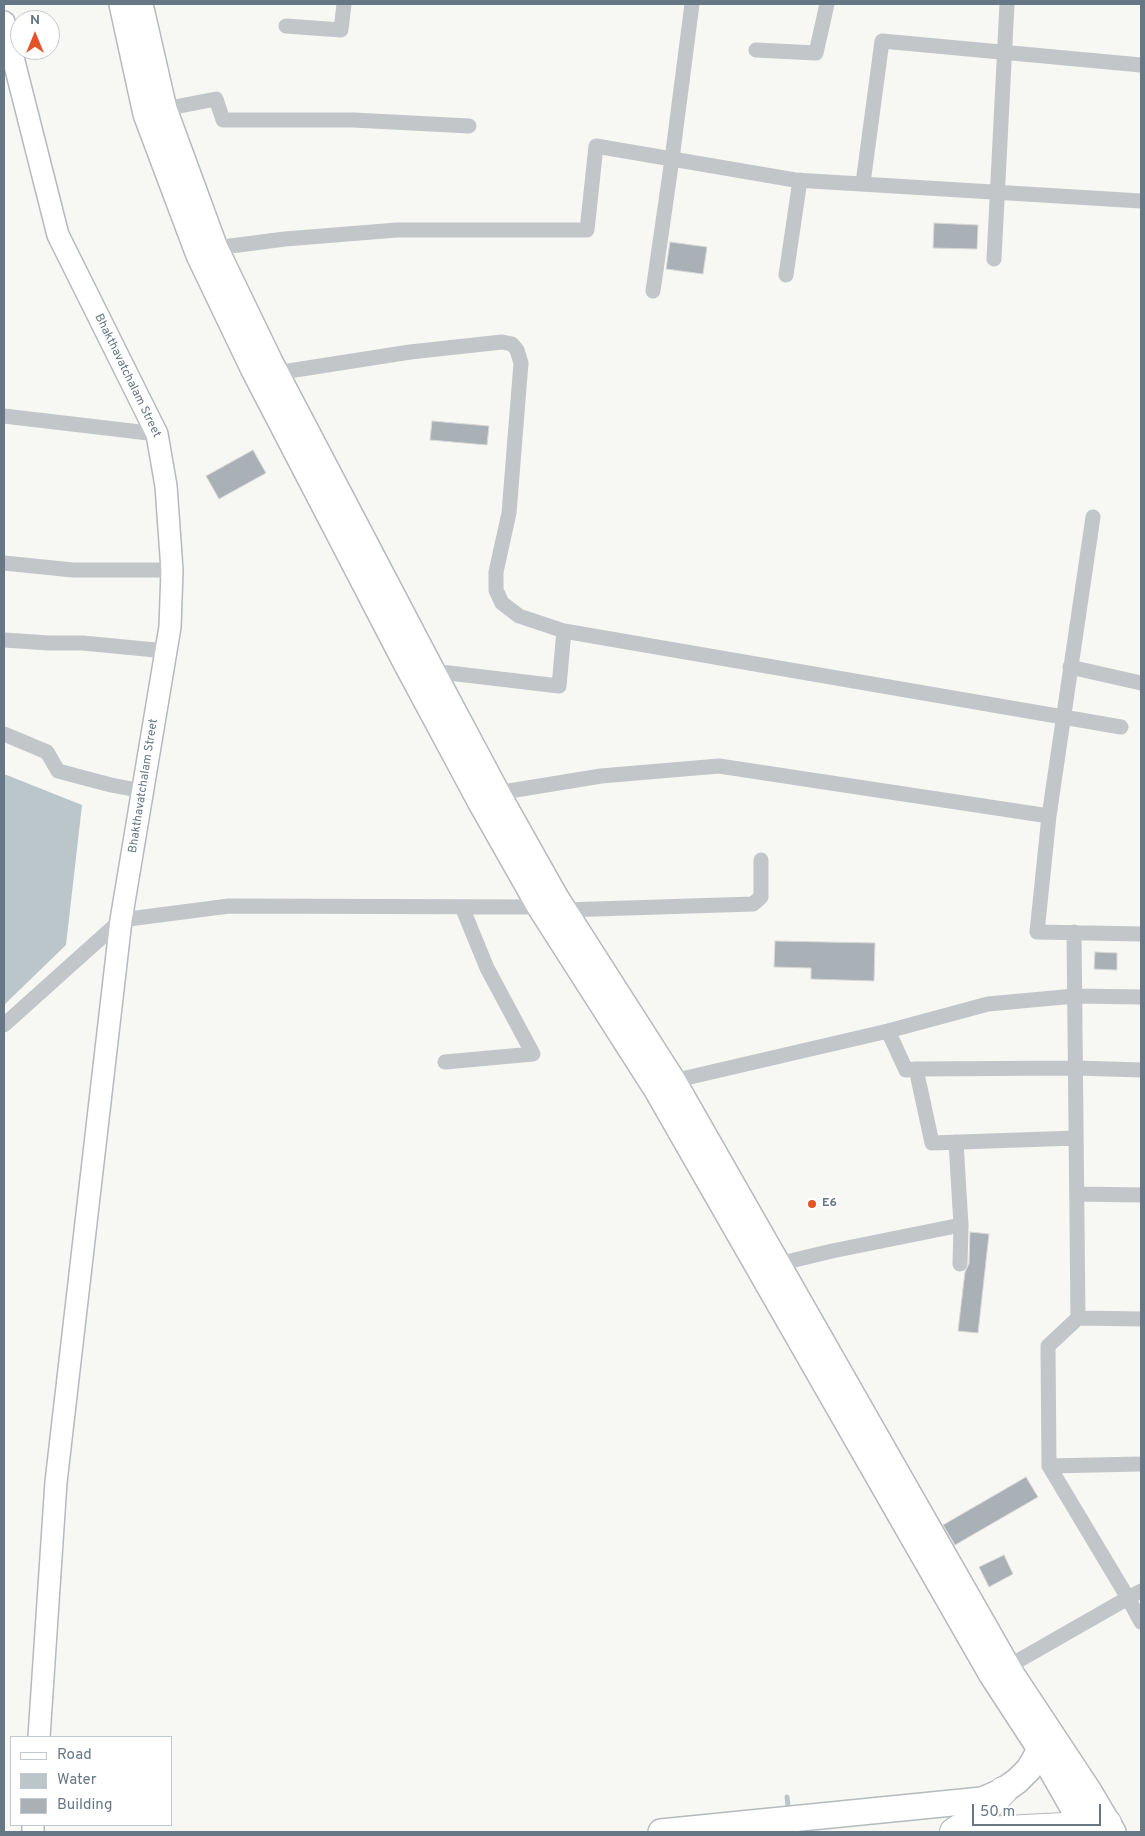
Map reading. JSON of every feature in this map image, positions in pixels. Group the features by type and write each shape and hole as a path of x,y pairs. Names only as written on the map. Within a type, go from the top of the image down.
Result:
{"highway":[{"path":"954,1832 976,1818 1003,1792"},
{"path":"966,1832 1098,1828"}],"main road":[{"path":"122,4 146,114 198,255 254,370 406,663 488,797 657,1090 1000,1671 1090,1793 1098,1828"},
{"path":"140,4 164,109 215,248 276,373 432,671 488,797"},
{"path":"552,909 673,1081 778,1264 1000,1671 1040,1750 1098,1828"},
{"path":"661,1832 982,1800 1003,1792 1017,1781 1029,1769 1040,1750"}],"street":[{"path":"286,26 341,30 344,4"},
{"path":"653,291 692,4"},
{"path":"756,50 816,53 827,4"},
{"path":"994,260 1006,4"},
{"name":"Bhakthavatchalam Street","path":"4,22 58,235 157,434 166,486 172,570 170,627 122,920 56,1482 39,1736"},
{"path":"863,183 882,42 1003,51 1141,65"},
{"path":"164,109 216,99 223,120 354,120 469,126"},
{"path":"215,248 285,239 397,230 587,230 596,146 800,180 1141,201"},
{"path":"786,275 800,180"},
{"path":"276,373 410,352 502,342 512,344 517,350 521,363 509,514 496,572 496,590 502,603 519,616 564,631 1122,727"},
{"path":"4,416 157,434"},
{"path":"1093,517 1063,716 1037,932 1141,934"},
{"path":"4,563 73,570 172,570"},
{"path":"432,671 559,686 564,631"},
{"path":"4,640 82,643 166,651"},
{"path":"1070,667 1141,683"},
{"path":"4,734 47,752 58,772 143,792"},
{"path":"488,797 601,776 719,766 1050,816"},
{"path":"4,1025 122,920 229,906 552,909 753,904 761,897 761,860"},
{"path":"445,1062 533,1054 487,968 462,907"},
{"path":"1074,932 1078,1318"},
{"path":"673,1081 888,1031 988,1004 1075,996 1141,997"},
{"path":"888,1031 906,1070 1076,1068 1141,1070"},
{"path":"916,1069 932,1143 1076,1138"},
{"path":"956,1142 961,1224 960,1264"},
{"path":"1077,1194 1141,1195"},
{"path":"778,1264 857,1245 961,1224"},
{"path":"1141,1319 1078,1318 1048,1346 1049,1466 1135,1594 1141,1622"},
{"path":"1049,1466 1141,1464"},
{"path":"1000,1671 1135,1594"}],"water":[{"path":"4,774 82,805 66,945 4,1005"}],"building":[{"path":"934,223 978,225 977,249 933,248"},
{"path":"670,242 707,247 703,274 666,269"},
{"path":"432,421 489,426 487,445 430,440"},
{"path":"253,450 266,473 219,499 206,476"},
{"path":"775,941 875,943 874,981 811,979 811,968 774,967"},
{"path":"1095,952 1117,953 1117,970 1094,969"},
{"path":"970,1232 989,1234 978,1333 958,1331 965,1272 969,1264"},
{"path":"1026,1477 1038,1497 955,1545 943,1525"},
{"path":"1004,1555 1013,1574 989,1587 979,1567"}],"waterway":[{"path":"787,1797 789,1814"}],"place":[{"name":"E6","path":"812,1204"}]}
